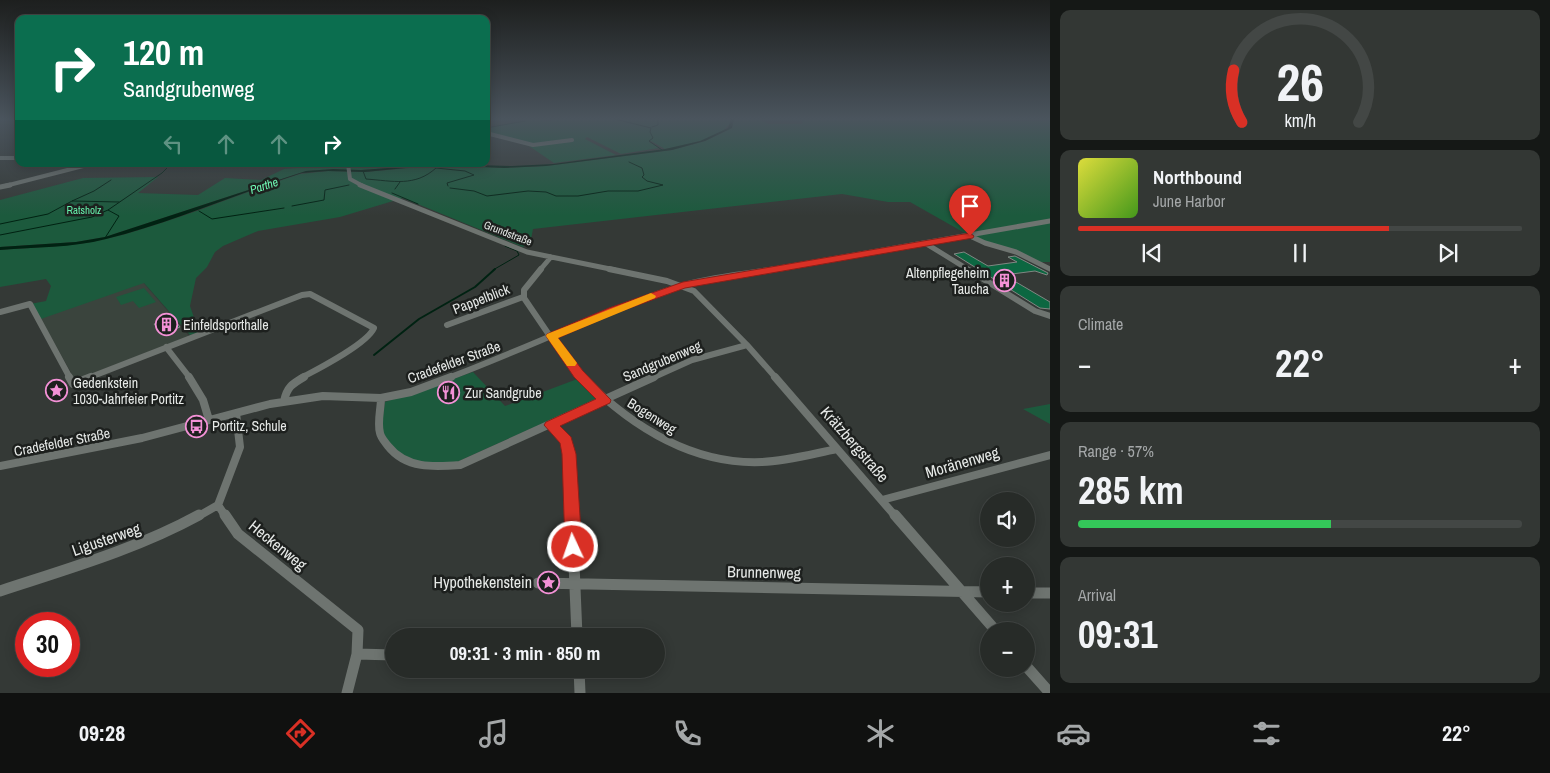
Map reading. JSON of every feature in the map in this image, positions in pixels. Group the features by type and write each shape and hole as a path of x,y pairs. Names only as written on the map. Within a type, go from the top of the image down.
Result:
{"street":[{"path":"0,158 15,158"},
{"path":"0,187 79,167"},
{"name":"Grundstraße","path":"349,168 350,179 356,183 527,252 683,285"},
{"name":"Cradefelder Straße","path":"0,466 102,447 284,401 323,396 381,398 410,392 507,356 612,310 683,285 1050,221"},
{"path":"970,236 988,244 1016,252 1050,269"},
{"path":"925,243 1035,311 1050,316"},
{"path":"523,297 524,290 551,257"},
{"name":"Krätzbergstraße","path":"683,285 701,296 747,345 988,622"},
{"path":"0,312 30,304 73,384 302,295 310,294 374,328 370,334 346,352 292,384 286,391 284,401"},
{"name":"Pappelblick","path":"447,325 523,297"},
{"name":"Bogenweg","path":"523,297 578,374 605,400 648,432 687,451 708,457 755,462 837,449"},
{"name":"Sandgrubenweg","path":"381,398 380,434 391,451 405,461 423,466 460,465 692,360 747,345"},
{"path":"166,347 191,379 208,413 209,420"},
{"path":"218,505 240,447 236,413"},
{"path":"551,425 566,441 569,454 577,628"},
{"name":"Moränenweg","path":"882,500 1032,458 1050,455"},
{"name":"Ligusterweg","path":"0,591 137,545 171,530 218,505"},
{"name":"Heckenweg","path":"218,505 238,534 358,630 357,654 347,693"},
{"name":"Brunnenweg","path":"538,583 980,592"},
{"path":"1035,593 1050,593"},
{"path":"357,654 385,655"},
{"path":"1035,676 1050,693"},
{"path":"579,678 580,693"}],"shaded area":[{"path":"648,151 661,151 546,166 481,167 553,164"},
{"path":"416,167 365,172 328,171 302,173 180,216 106,239 67,246 0,250 0,247 76,242 105,237 306,171 333,169 361,170"},
{"path":"142,281 189,336 83,377 73,376 33,305"}],"green space":[{"path":"537,151 609,151 616,155 554,163"},
{"path":"616,151 638,151 621,154"},
{"name":"Ratsholz","path":"661,151 1050,151 1050,262 1037,262 970,236 910,202 888,202 842,194 533,229 531,239 523,247 403,198 340,217 258,231 223,246 215,252 207,267 196,278 190,306 199,332 190,335 144,283 38,320 30,304 46,301 51,286 46,279 0,287 0,250 67,245 106,239 179,217 300,174 328,171 365,172 421,167 504,168 546,166"},
{"name":"Ratsholz","path":"395,167 363,170 306,171 105,237 76,242 0,247 0,200 83,178 158,177 138,193 198,195 225,178 261,180 284,169"},
{"path":"144,288 156,302 139,308 133,301 121,305 116,297"},
{"path":"473,372 505,406 580,378 599,398 457,462 436,463 414,460 404,456 387,443 382,429 385,402"},
{"path":"1050,404 1050,424 1023,409"}],"building":[{"name":"Altenpflegeheim Taucha","path":"964,252 988,266 1017,262 1008,257 1015,256 1048,273 1047,275 1035,271 1004,275 1050,302 1050,309 1040,308 954,254"},
{"name":"Einfeldsporthalle","path":"172,317 180,327 162,334 154,324"}],"waterway":[{"path":"450,188 474,191 487,196 528,191 546,192 556,196 578,196 608,191 638,191 663,185 647,181 642,177 644,175 642,168 629,162"},
{"path":"108,210 168,167"},
{"path":"363,171 366,179 394,181 420,178 436,168 465,171 474,175 447,183 448,186"},
{"path":"72,201 94,191 111,180"},
{"path":"395,189 400,182"},
{"path":"292,206 324,200 325,190 349,185"},
{"path":"392,193 418,204"},
{"path":"0,224 48,214 72,201"},
{"path":"72,201 119,202"},
{"path":"199,211 212,219 284,208"},
{"path":"0,235 92,217 108,210"},
{"path":"105,238 119,216 108,210"},
{"path":"493,270 519,255 517,251 505,246"},
{"path":"374,355 419,319 475,287 495,269"}],"slow traffic":[{"path":"571,363 551,336 651,296"}],"place":[{"name":"Altenpflegeheim Taucha","path":"1005,281"},
{"name":"Einfeldsporthalle","path":"167,325"},
{"name":"Gedenkstein 1030-Jahrfeier Portitz","path":"57,391"},
{"name":"Zur Sandgrube","path":"449,393"},
{"name":"Portitz, Schule","path":"196,426"},
{"name":"Hypothekenstein","path":"548,582"}],"route":[{"path":"573,547 569,454 566,441 551,425 605,400 578,374 551,336 612,310 683,285 970,236"}],"water label":[{"name":"Parthe","path":"264,186"}]}
